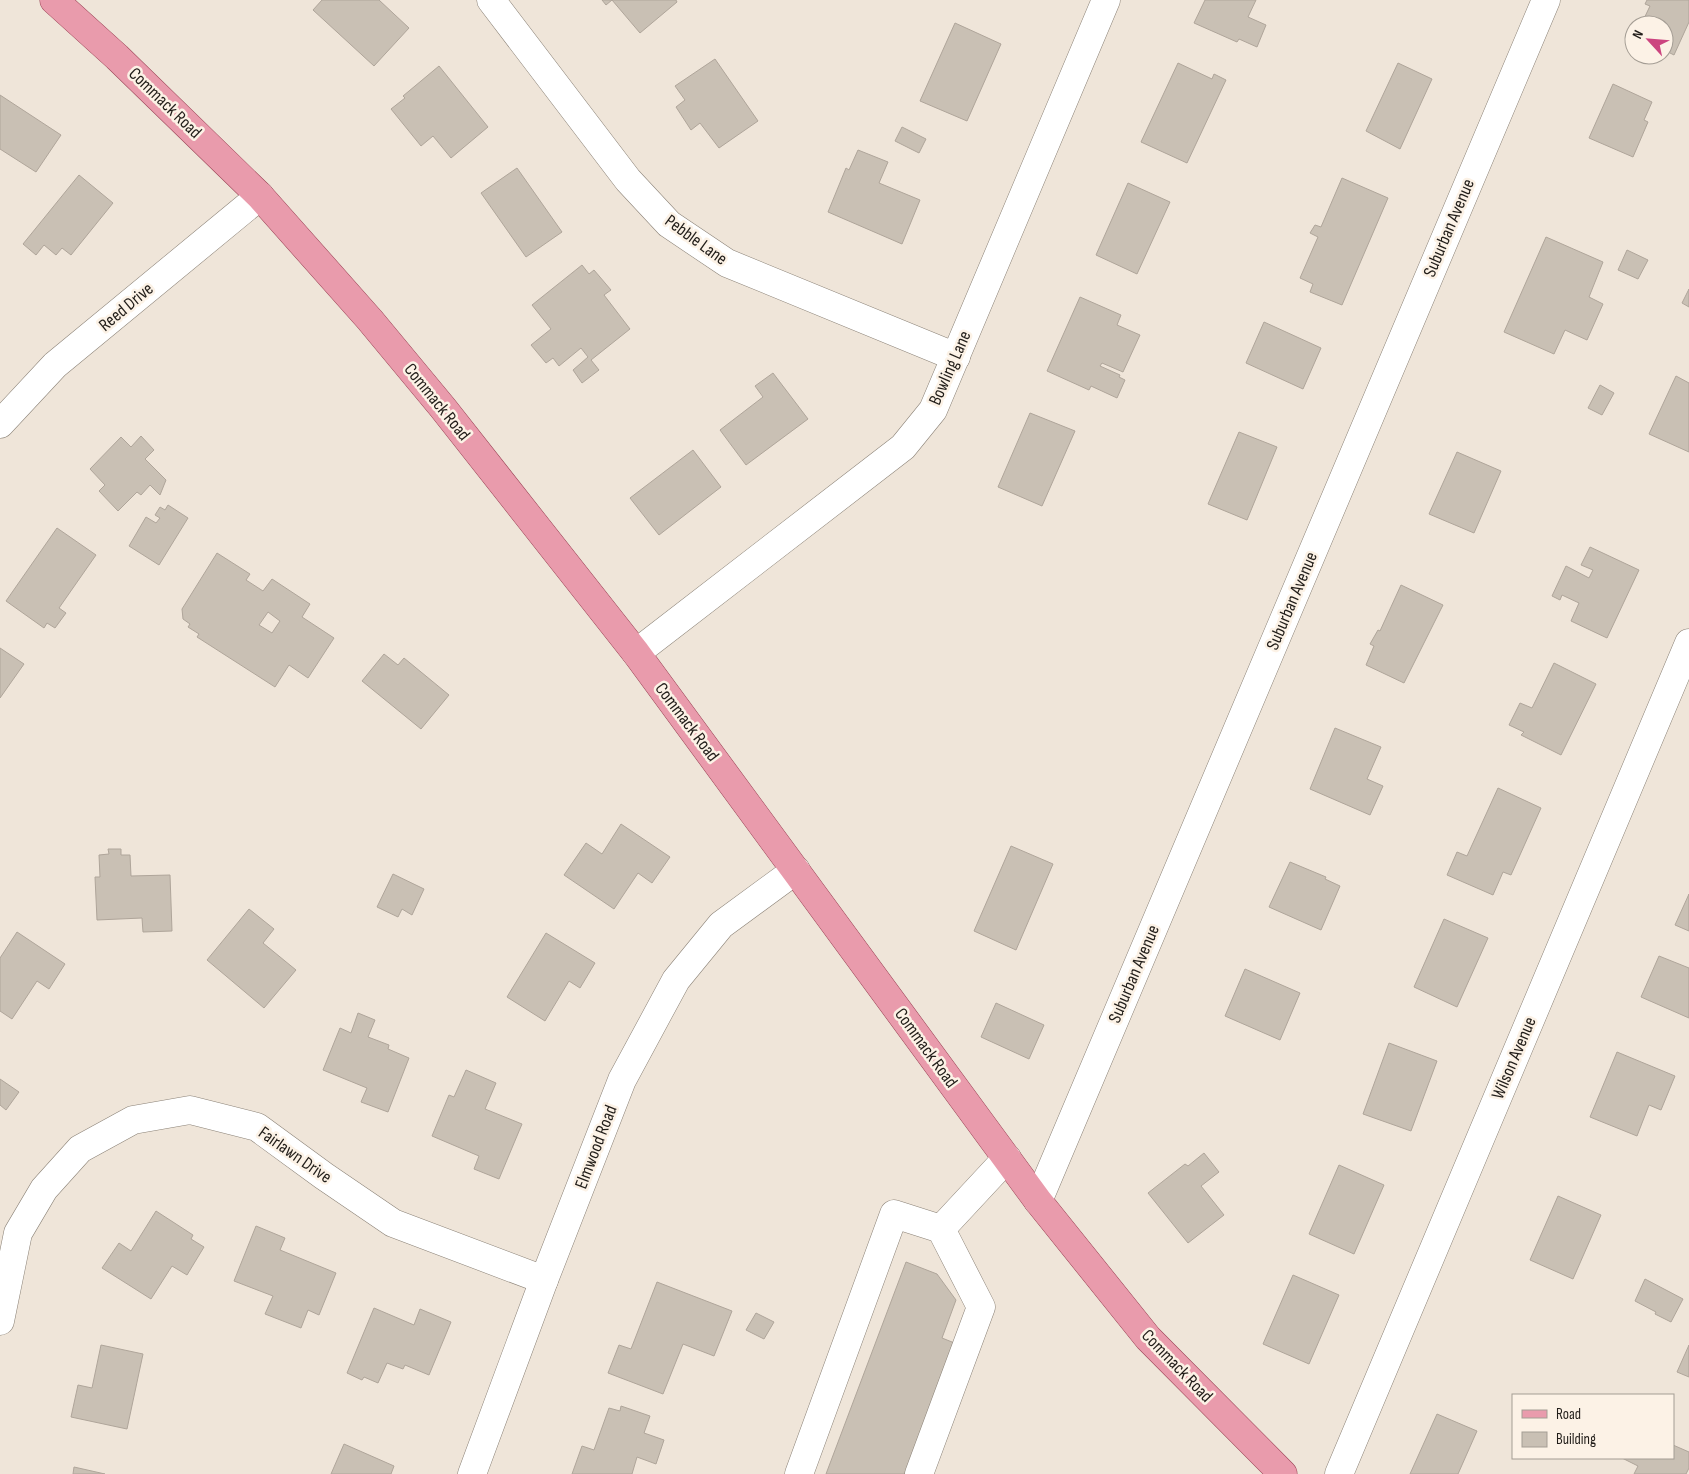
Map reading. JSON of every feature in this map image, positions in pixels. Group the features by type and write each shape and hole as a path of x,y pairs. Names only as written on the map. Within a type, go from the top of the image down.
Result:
{"main road":[{"name":"Commack Road","path":"54,0 117,57 260,196 376,326 636,653 1038,1201 1148,1338 1283,1474"}],"street":[{"name":"Pebble Lane","path":"491,0 628,180 669,224 727,263 956,357"},
{"name":"Bowling Lane","path":"636,653 903,447 933,410 1106,0"},
{"name":"Suburban Avenue","path":"1038,1201 1546,0"},
{"name":"Reed Drive","path":"0,424 55,365 260,196"},
{"name":"Wilson Avenue","path":"1339,1474 1689,643"},
{"name":"Elmwood Road","path":"472,1474 544,1280 622,1080 676,980 722,925 796,870"},
{"name":"Fairlawn Drive","path":"0,1321 18,1233 44,1189 80,1149 133,1120 190,1110 257,1127 393,1223 544,1280"},
{"path":"941,1229 1007,1158"},
{"path":"799,1474 894,1214 941,1229 981,1307 919,1474"}],"building":[{"path":"322,0 379,0 409,28 374,66 313,10"},
{"path":"602,0 612,0 606,5"},
{"path":"612,0 676,0 677,2 640,33"},
{"path":"1205,0 1256,0 1248,17 1266,25 1257,47 1239,39 1237,42 1194,23"},
{"path":"1647,0 1689,0 1689,22 1674,55 1674,15 1646,15 1650,6 1645,4"},
{"path":"955,23 1001,44 967,121 920,101"},
{"path":"715,59 758,121 719,148 700,123 691,130 676,107 685,100 675,86"},
{"path":"1178,63 1212,79 1214,74 1226,80 1187,163 1141,142"},
{"path":"1398,63 1432,79 1400,149 1366,131"},
{"path":"439,66 488,127 451,158 433,136 421,146 391,109 405,98 403,96"},
{"path":"1613,84 1652,102 1644,120 1648,122 1633,157 1589,138"},
{"path":"0,95 61,135 36,172 0,149"},
{"path":"902,127 926,139 919,153 895,141"},
{"path":"858,150 888,162 879,183 920,200 902,244 828,212 846,168 849,170"},
{"path":"517,168 562,232 526,257 481,193"},
{"path":"79,175 113,203 71,255 62,248 56,255 44,245 36,255 23,244"},
{"path":"1342,178 1388,198 1342,305 1310,292 1313,284 1300,278 1318,237 1310,233 1315,225 1321,227"},
{"path":"1128,183 1170,202 1137,274 1096,255"},
{"path":"1546,237 1603,262 1589,297 1603,304 1587,340 1565,330 1554,354 1504,332"},
{"path":"1627,250 1648,260 1638,279 1618,270"},
{"path":"582,265 589,274 594,270 611,290 604,295 630,329 591,360 599,370 582,383 573,370 588,357 581,348 559,366 553,358 546,363 531,345 551,329 532,305"},
{"path":"1689,289 1689,307 1682,303"},
{"path":"1080,297 1121,315 1117,325 1140,335 1123,372 1102,363 1100,366 1120,375 1119,377 1125,380 1117,398 1091,386 1089,390 1047,371"},
{"path":"1264,322 1321,348 1303,389 1246,363"},
{"path":"773,373 808,419 746,465 720,430 763,397 755,386"},
{"path":"1676,376 1689,383 1689,452 1649,434"},
{"path":"1600,385 1614,393 1602,415 1588,408"},
{"path":"1030,413 1075,431 1042,506 998,487"},
{"path":"1239,432 1277,447 1247,520 1208,504"},
{"path":"141,436 154,450 145,459 166,480 160,495 150,485 141,495 137,492 118,511 99,491 105,485 90,469 121,437 131,447"},
{"path":"693,450 721,487 659,535 630,498"},
{"path":"1457,452 1501,471 1474,533 1429,514"},
{"path":"168,505 188,518 159,565 129,546 146,517 156,523 160,518 155,515 160,507 165,510"},
{"path":"57,528 96,555 59,608 66,613 55,628 47,623 44,628 6,601"},
{"path":"1590,547 1639,570 1607,638 1571,621 1579,603 1562,595 1560,600 1552,596 1566,566 1589,578 1593,570 1581,565"},
{"path":"217,553 250,574 246,580 263,591 272,579 310,604 302,617 334,638 308,678 289,665 275,687 197,637 199,634 188,627 190,624 183,619 182,609","holes":["268,612 280,621 272,633 259,625"]},
{"path":"1401,585 1443,605 1404,683 1366,665 1374,646 1370,644 1378,630 1380,631"},
{"path":"0,648 24,664 0,698"},
{"path":"384,654 398,665 404,658 449,695 421,729 362,681"},
{"path":"1554,663 1596,684 1561,755 1521,735 1524,732 1509,725 1520,703 1532,708"},
{"path":"1335,728 1381,747 1367,779 1383,786 1370,815 1310,789"},
{"path":"1498,788 1541,808 1511,875 1503,872 1493,895 1447,875 1457,852 1467,856"},
{"path":"621,824 670,857 652,883 638,873 614,909 564,875 586,843 602,854"},
{"path":"1011,846 1053,864 1016,950 974,931"},
{"path":"108,849 121,849 121,855 130,855 131,876 170,875 172,931 143,932 142,918 97,920 95,877 100,877 99,855 109,854"},
{"path":"1290,862 1326,877 1325,879 1340,886 1321,930 1269,907"},
{"path":"393,874 424,889 412,915 402,909 398,917 377,907"},
{"path":"1689,894 1689,931 1675,925"},
{"path":"249,909 274,929 263,943 296,970 264,1008 207,960"},
{"path":"1444,919 1488,938 1457,1007 1414,987"},
{"path":"17,932 65,964 49,989 37,981 12,1019 0,1011 0,958"},
{"path":"546,933 595,963 580,988 569,981 545,1021 507,997"},
{"path":"1659,956 1689,968 1689,1018 1641,997"},
{"path":"1245,969 1300,993 1280,1040 1225,1016"},
{"path":"996,1003 1044,1025 1029,1059 981,1037"},
{"path":"358,1013 375,1020 368,1037 389,1045 388,1049 409,1058 388,1112 361,1102 367,1088 323,1070 340,1028 351,1033"},
{"path":"1389,1043 1437,1061 1411,1131 1363,1114"},
{"path":"1617,1052 1675,1076 1661,1110 1649,1105 1637,1136 1590,1117"},
{"path":"466,1070 496,1083 485,1109 522,1124 499,1179 474,1169 479,1156 432,1136 449,1095 454,1097"},
{"path":"0,1079 19,1092 6,1110 0,1105"},
{"path":"1204,1153 1219,1172 1201,1186 1224,1215 1188,1243 1148,1193 1185,1164 1188,1166"},
{"path":"1339,1165 1384,1185 1354,1254 1309,1234"},
{"path":"1558,1196 1601,1215 1573,1279 1530,1260"},
{"path":"156,1211 193,1235 191,1239 204,1247 187,1275 172,1266 151,1299 102,1268 119,1243 131,1251"},
{"path":"256,1226 285,1238 280,1250 336,1273 319,1315 308,1310 301,1328 265,1314 273,1296 234,1281"},
{"path":"906,1262 937,1274 956,1300 942,1338 957,1344 908,1474 826,1474"},
{"path":"1293,1275 1339,1295 1309,1364 1263,1344"},
{"path":"1645,1279 1683,1299 1671,1322 1635,1301"},
{"path":"657,1282 732,1311 714,1356 683,1344 663,1394 608,1373 619,1345 631,1349"},
{"path":"374,1308 414,1325 420,1309 451,1322 429,1375 405,1365 403,1369 387,1363 378,1383 364,1377 362,1380 347,1373"},
{"path":"756,1313 774,1322 764,1339 746,1330"},
{"path":"101,1345 143,1354 127,1429 71,1417 78,1385 92,1388"},
{"path":"1689,1345 1689,1377 1677,1372"},
{"path":"621,1406 650,1416 644,1433 664,1440 656,1464 637,1457 632,1474 572,1474 582,1446 594,1450 609,1408 620,1411"},
{"path":"1437,1414 1477,1431 1458,1474 1410,1474"},
{"path":"344,1444 394,1466 391,1474 331,1474"},
{"path":"1674,1445 1689,1452 1689,1468 1686,1474 1634,1474 1638,1466 1624,1459 1674,1459"},
{"path":"74,1467 105,1474 73,1474"}]}
